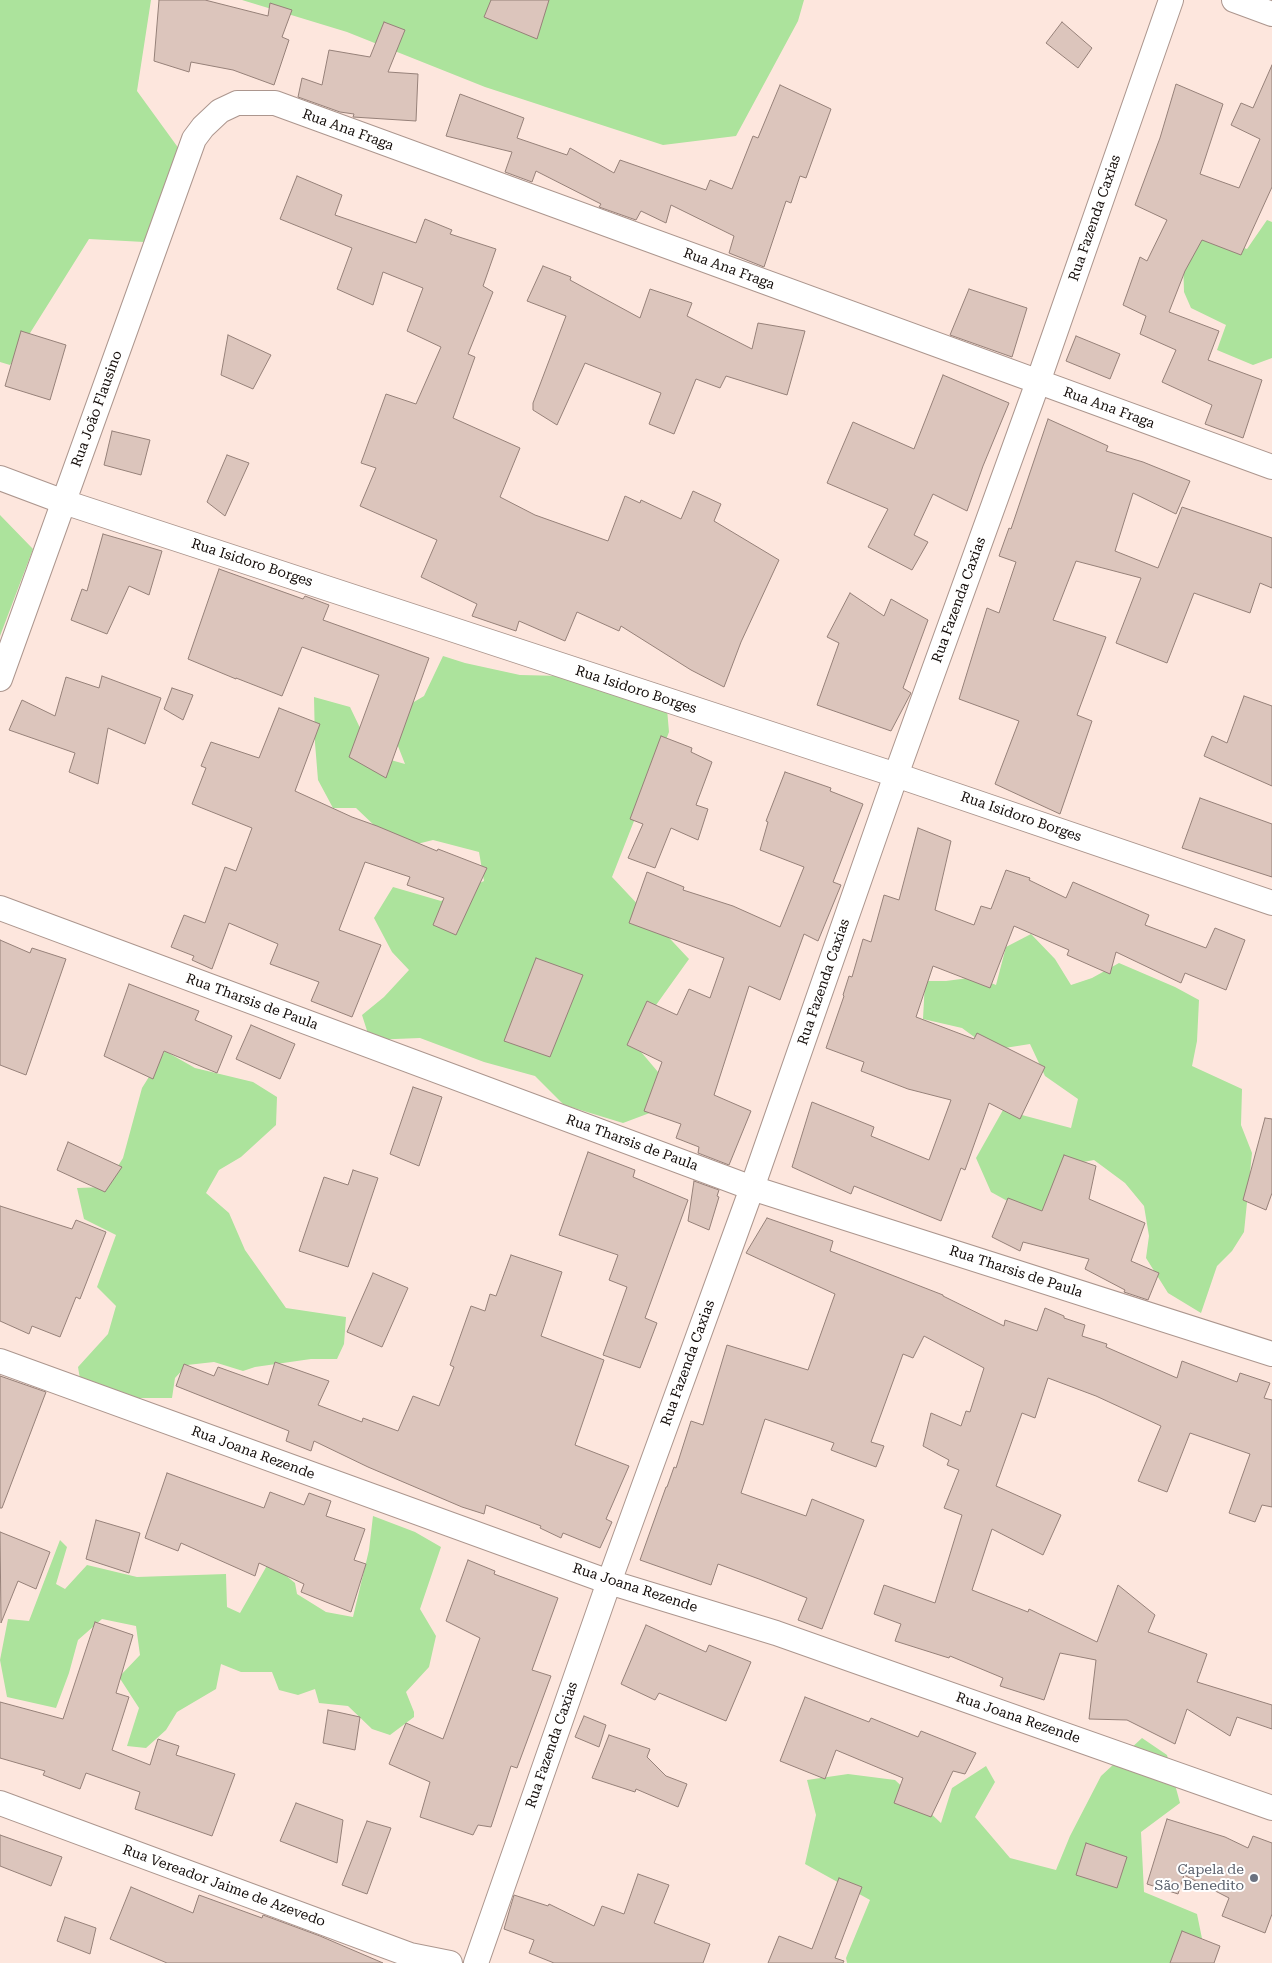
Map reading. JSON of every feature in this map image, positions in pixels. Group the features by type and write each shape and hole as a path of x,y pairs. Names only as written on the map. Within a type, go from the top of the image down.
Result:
{"street":[{"name":"Rua Fazenda Caxias","path":"476,1963 609,1582 752,1188 896,775 1038,382 1171,0"},
{"path":"1234,0 1272,14"},
{"name":"Rua Ana Fraga","path":"194,139 202,127 220,112 237,103 275,103 1272,467"},
{"name":"Rua João Flausino","path":"0,679 194,139"},
{"name":"Rua Isidoro Borges","path":"0,478 64,502 896,775 1272,903"},
{"name":"Rua Tharsis de Paula","path":"0,908 752,1188 1272,1354"},
{"name":"Rua Joana Rezende","path":"0,1361 609,1582 776,1632 1272,1808"},
{"name":"Rua Vereador Jaime de Azevedo","path":"0,1803 410,1955 450,1963"}],"green space":[{"path":"0,0 151,0 137,91 182,153 144,242 89,239 10,365 0,362"},
{"path":"242,0 804,0 798,21 736,136 663,145 485,87 347,32"},
{"path":"1267,220 1272,222 1272,358 1253,365 1217,350 1226,325 1191,308 1184,292 1183,259 1195,232 1247,249"},
{"path":"0,515 33,549 0,636"},
{"path":"443,656 465,663 520,675 563,676 667,709 669,732 612,877 689,959 631,1040 658,1072 655,1111 623,1123 564,1105 535,1076 484,1062 420,1038 370,1040 362,1015 384,997 409,970 392,952 374,918 393,887 441,901 484,881 479,852 433,840 409,846 377,828 356,808 333,808 318,780 314,697 350,707 373,755 405,764 387,718 424,696"},
{"path":"1031,934 1055,959 1071,985 1092,978 1119,963 1175,987 1199,1000 1197,1041 1192,1066 1242,1089 1241,1125 1252,1153 1244,1232 1232,1251 1217,1266 1201,1313 1168,1293 1146,1258 1149,1236 1144,1206 1125,1183 1094,1160 1072,1164 1055,1214 1031,1214 991,1192 976,1158 1003,1110 1071,1128 1078,1099 1045,1076 1030,1044 992,1050 962,1028 923,1019 925,981 946,981 976,977 996,985 1006,947"},
{"path":"165,1051 195,1068 253,1082 277,1097 276,1125 241,1157 219,1170 206,1193 229,1213 245,1250 286,1308 346,1317 344,1344 337,1359 311,1359 255,1367 243,1371 214,1362 187,1365 175,1378 172,1398 125,1398 81,1385 78,1367 108,1334 116,1306 97,1287 116,1235 84,1219 77,1188 105,1187 123,1158 142,1088"},
{"path":"373,1516 415,1532 441,1547 420,1609 436,1636 429,1667 406,1692 414,1712 414,1717 390,1735 372,1729 348,1706 319,1703 315,1689 298,1695 279,1690 272,1672 241,1672 221,1664 216,1689 177,1712 166,1730 146,1748 127,1746 139,1708 119,1677 140,1655 136,1626 102,1619 78,1640 69,1673 56,1708 7,1697 0,1660 8,1619 29,1621 60,1540 67,1547 56,1584 65,1589 87,1565 137,1577 226,1574 227,1607 240,1613 269,1562 295,1583 297,1594 326,1612 353,1617 369,1550"},
{"path":"1142,1738 1167,1755 1180,1803 1141,1832 1144,1892 1197,1914 1207,1963 847,1963 846,1958 870,1900 805,1864 816,1815 807,1780 848,1774 895,1780 941,1823 952,1788 986,1766 995,1782 975,1817 1010,1858 1056,1870 1070,1836 1101,1776"}],"building":[{"path":"159,0 205,0 268,16 270,3 292,10 282,37 289,40 274,85 233,70 191,62 189,72 154,61"},
{"path":"491,0 549,0 537,39 484,17"},
{"path":"384,22 405,30 388,72 418,74 416,121 353,117 354,114 340,112 298,97 302,78 322,85 329,50 370,57"},
{"path":"1062,22 1092,48 1078,68 1046,43"},
{"path":"1272,65 1272,187 1241,255 1202,240 1185,271 1169,312 1219,331 1208,360 1262,380 1243,438 1205,424 1212,405 1162,382 1176,350 1140,334 1146,316 1123,305 1140,257 1147,261 1167,220 1135,205 1160,138 1176,84 1223,104 1200,174 1239,188 1260,139 1231,125 1241,103 1253,108"},
{"path":"780,85 831,109 806,178 800,176 791,203 786,201 764,267 729,253 734,236 671,205 666,223 641,211 636,220 599,207 601,204 536,171 532,182 505,172 512,152 446,136 460,94 524,118 517,138 567,155 570,148 614,173 620,160 706,190 710,180 732,189 753,136 758,138"},
{"path":"297,176 342,195 335,215 416,243 425,219 452,230 450,234 496,249 483,286 493,292 468,354 475,357 453,418 520,448 500,497 535,515 608,541 625,496 640,503 641,500 681,519 693,491 721,504 714,521 779,560 741,642 724,687 691,670 621,626 619,631 577,612 565,641 519,621 516,631 472,616 477,604 421,577 437,540 360,506 376,468 361,463 386,394 416,404 441,347 407,331 423,288 383,272 373,305 337,289 352,248 280,219"},
{"path":"543,266 571,277 570,280 640,318 650,289 692,303 687,316 752,349 758,323 805,331 787,395 726,376 720,388 696,379 674,434 649,424 661,393 585,363 557,425 533,410 533,403 566,316 527,301"},
{"path":"969,289 1027,308 1012,357 950,335"},
{"path":"21,331 66,345 50,400 5,386"},
{"path":"228,335 271,355 253,389 221,375"},
{"path":"1076,336 1120,354 1110,379 1066,361"},
{"path":"943,375 1009,403 967,511 933,494 914,535 928,542 912,570 868,547 888,509 827,483 853,422 914,449"},
{"path":"1048,419 1108,446 1106,451 1143,462 1190,481 1176,514 1133,493 1115,551 1158,568 1182,507 1272,538 1272,588 1260,583 1250,613 1194,593 1167,663 1116,643 1141,578 1076,561 1053,620 1106,637 1077,715 1092,721 1060,814 995,784 1019,721 959,699 987,608 999,613 1016,562 999,556 1009,528 1011,529"},
{"path":"112,431 150,440 141,475 104,465"},
{"path":"227,455 249,463 225,516 207,502"},
{"path":"103,534 162,551 149,595 129,586 107,634 71,620 82,589 87,591"},
{"path":"219,569 303,599 305,596 329,605 323,620 429,658 386,778 349,757 379,675 302,647 282,696 188,659"},
{"path":"850,593 884,616 891,599 928,620 903,688 911,693 891,731 817,705 839,643 827,637"},
{"path":"102,676 161,698 145,744 108,728 98,784 69,772 75,753 9,730 22,700 55,716 66,677 99,688"},
{"path":"172,688 193,695 183,720 164,709"},
{"path":"1244,696 1272,706 1272,786 1204,756 1212,736 1227,743"},
{"path":"279,708 320,724 295,791 352,817 437,851 438,849 487,868 456,935 433,925 444,898 407,885 410,877 365,862 339,930 381,945 352,1017 311,1001 319,982 270,964 278,944 229,923 212,969 192,960 194,956 171,947 184,915 205,923 225,867 236,871 252,828 192,804 206,768 201,766 211,742 259,758"},
{"path":"661,736 692,748 691,752 712,762 696,805 708,809 698,840 671,828 655,868 628,858 643,824 630,819"},
{"path":"785,772 831,788 830,791 863,804 833,882 841,885 818,941 804,934 780,1000 749,986 714,1095 751,1111 729,1165 698,1153 699,1147 676,1138 681,1124 644,1111 662,1062 627,1045 647,1001 677,1015 689,989 710,998 724,958 629,923 647,872 684,887 683,890 733,906 780,927 804,867 760,850 768,822 766,821"},
{"path":"1200,798 1272,824 1272,877 1182,848"},
{"path":"918,828 951,841 935,910 974,925 981,906 991,909 1006,870 1030,878 1029,880 1066,898 1073,882 1149,915 1145,925 1206,948 1215,928 1245,940 1226,990 1185,973 1181,983 1116,952 1110,974 1067,955 1069,950 1014,926 990,988 933,966 916,1017 974,1039 977,1033 1045,1067 1020,1119 989,1103 965,1170 961,1168 941,1221 854,1186 851,1194 792,1167 812,1102 874,1127 871,1136 929,1160 951,1100 908,1089 861,1071 864,1062 826,1048 849,976 852,977 863,939 871,942 884,895 899,900"},
{"path":"0,940 30,953 32,948 66,959 26,1075 0,1065"},
{"path":"536,958 583,975 550,1057 504,1041"},
{"path":"129,984 199,1011 195,1020 232,1036 217,1073 164,1051 153,1079 104,1056"},
{"path":"251,1025 295,1044 280,1079 236,1059"},
{"path":"413,1087 442,1097 419,1166 390,1154"},
{"path":"1265,1118 1272,1119 1272,1193 1266,1210 1243,1200"},
{"path":"68,1142 122,1167 105,1192 57,1170"},
{"path":"588,1152 635,1170 633,1177 688,1200 645,1318 657,1323 640,1368 603,1355 627,1287 609,1280 618,1255 559,1235"},
{"path":"1064,1155 1096,1166 1089,1199 1145,1223 1131,1261 1159,1273 1148,1300 1124,1292 1125,1290 1085,1269 1089,1259 1023,1242 1020,1251 992,1237 1008,1198 1042,1211"},
{"path":"353,1170 378,1178 348,1267 299,1251 324,1177 348,1185"},
{"path":"694,1181 719,1190 717,1196 719,1197 709,1230 688,1221"},
{"path":"0,1206 72,1229 76,1220 106,1232 80,1299 76,1297 60,1337 32,1326 29,1334 0,1321"},
{"path":"767,1218 833,1241 830,1251 943,1295 1004,1326 1005,1320 1037,1331 1045,1308 1064,1316 1064,1318 1085,1325 1082,1336 1107,1344 1106,1347 1177,1378 1182,1361 1237,1382 1240,1373 1270,1383 1264,1398 1272,1400 1272,1507 1262,1505 1255,1522 1229,1513 1250,1454 1190,1433 1167,1492 1138,1481 1161,1426 1096,1396 1048,1378 1035,1418 1022,1413 996,1486 1061,1515 1043,1555 992,1529 972,1590 1028,1612 1029,1609 1097,1642 1118,1585 1155,1615 1148,1632 1207,1654 1197,1682 1272,1705 1272,1729 1237,1717 1230,1736 1187,1709 1175,1744 1127,1720 1089,1719 1096,1660 1060,1653 1044,1700 1000,1686 1003,1678 950,1656 949,1658 895,1641 901,1624 874,1614 884,1585 935,1603 962,1515 944,1508 959,1470 947,1465 949,1460 923,1446 931,1413 961,1426 966,1411 970,1412 984,1368 924,1336 913,1358 903,1354 871,1442 884,1446 876,1467 831,1450 834,1443 765,1419 741,1493 806,1516 812,1499 864,1520 822,1629 798,1620 807,1598 759,1579 718,1564 711,1585 640,1560 666,1487 674,1467 676,1468 691,1421 703,1425 727,1345 808,1370 835,1294 746,1253"},
{"path":"511,1255 562,1272 541,1336 604,1360 575,1445 629,1466 606,1519 612,1522 600,1548 563,1533 561,1538 540,1528 541,1526 486,1505 484,1514 462,1507 368,1467 314,1441 311,1451 286,1441 289,1431 176,1386 184,1364 214,1376 218,1367 268,1385 275,1362 329,1381 318,1405 362,1422 363,1418 398,1431 413,1396 439,1406 454,1367 450,1365 471,1306 485,1311 490,1294 496,1296"},
{"path":"373,1273 408,1288 382,1347 347,1332"},
{"path":"0,1376 46,1392 2,1508 0,1508"},
{"path":"167,1473 264,1508 270,1492 304,1505 309,1493 331,1501 326,1516 365,1529 354,1560 366,1564 351,1612 301,1592 304,1584 259,1563 255,1576 181,1543 178,1551 145,1538"},
{"path":"96,1520 140,1533 129,1573 86,1559"},
{"path":"0,1532 50,1552 36,1589 18,1581 1,1623"},
{"path":"468,1560 495,1571 494,1574 558,1598 532,1670 551,1676 517,1768 511,1766 491,1827 478,1825 473,1835 420,1817 430,1782 389,1764 406,1723 443,1739 480,1638 446,1621"},
{"path":"95,1622 133,1635 116,1693 129,1697 112,1750 150,1765 158,1739 179,1746 176,1755 235,1774 212,1836 135,1809 140,1792 86,1773 80,1789 43,1775 45,1771 0,1758 0,1702 63,1719"},
{"path":"646,1625 706,1652 709,1645 751,1662 726,1721 659,1693 655,1700 621,1684"},
{"path":"805,1697 869,1722 871,1718 918,1737 921,1731 976,1753 965,1774 953,1771 931,1817 894,1803 903,1778 836,1750 825,1779 780,1761"},
{"path":"328,1710 360,1717 355,1750 323,1743"},
{"path":"584,1716 606,1725 599,1747 575,1737"},
{"path":"609,1735 650,1749 647,1757 666,1776 687,1784 678,1807 636,1789 635,1792 592,1778"},
{"path":"296,1803 343,1820 337,1863 280,1841"},
{"path":"1167,1819 1225,1837 1248,1848 1253,1836 1272,1843 1272,1914 1265,1933 1222,1916 1229,1898 1184,1875 1178,1894 1147,1884"},
{"path":"367,1821 391,1828 367,1894 342,1885"},
{"path":"0,1835 62,1857 51,1886 0,1866"},
{"path":"1086,1843 1127,1857 1117,1888 1076,1875"},
{"path":"638,1874 669,1885 654,1923 710,1944 703,1963 554,1963 529,1953 534,1940 504,1929 514,1895 548,1906 549,1904 594,1926 602,1906 624,1914"},
{"path":"839,1878 862,1887 835,1958 844,1961 843,1963 768,1963 779,1936 812,1949"},
{"path":"131,1887 193,1913 199,1895 262,1918 263,1915 320,1936 383,1963 167,1963 110,1939"},
{"path":"65,1917 96,1928 90,1954 57,1941"},
{"path":"1182,1931 1220,1946 1214,1963 1170,1963"}],"place":[{"name":"Capela de São Benedito","path":"1254,1878"}]}
